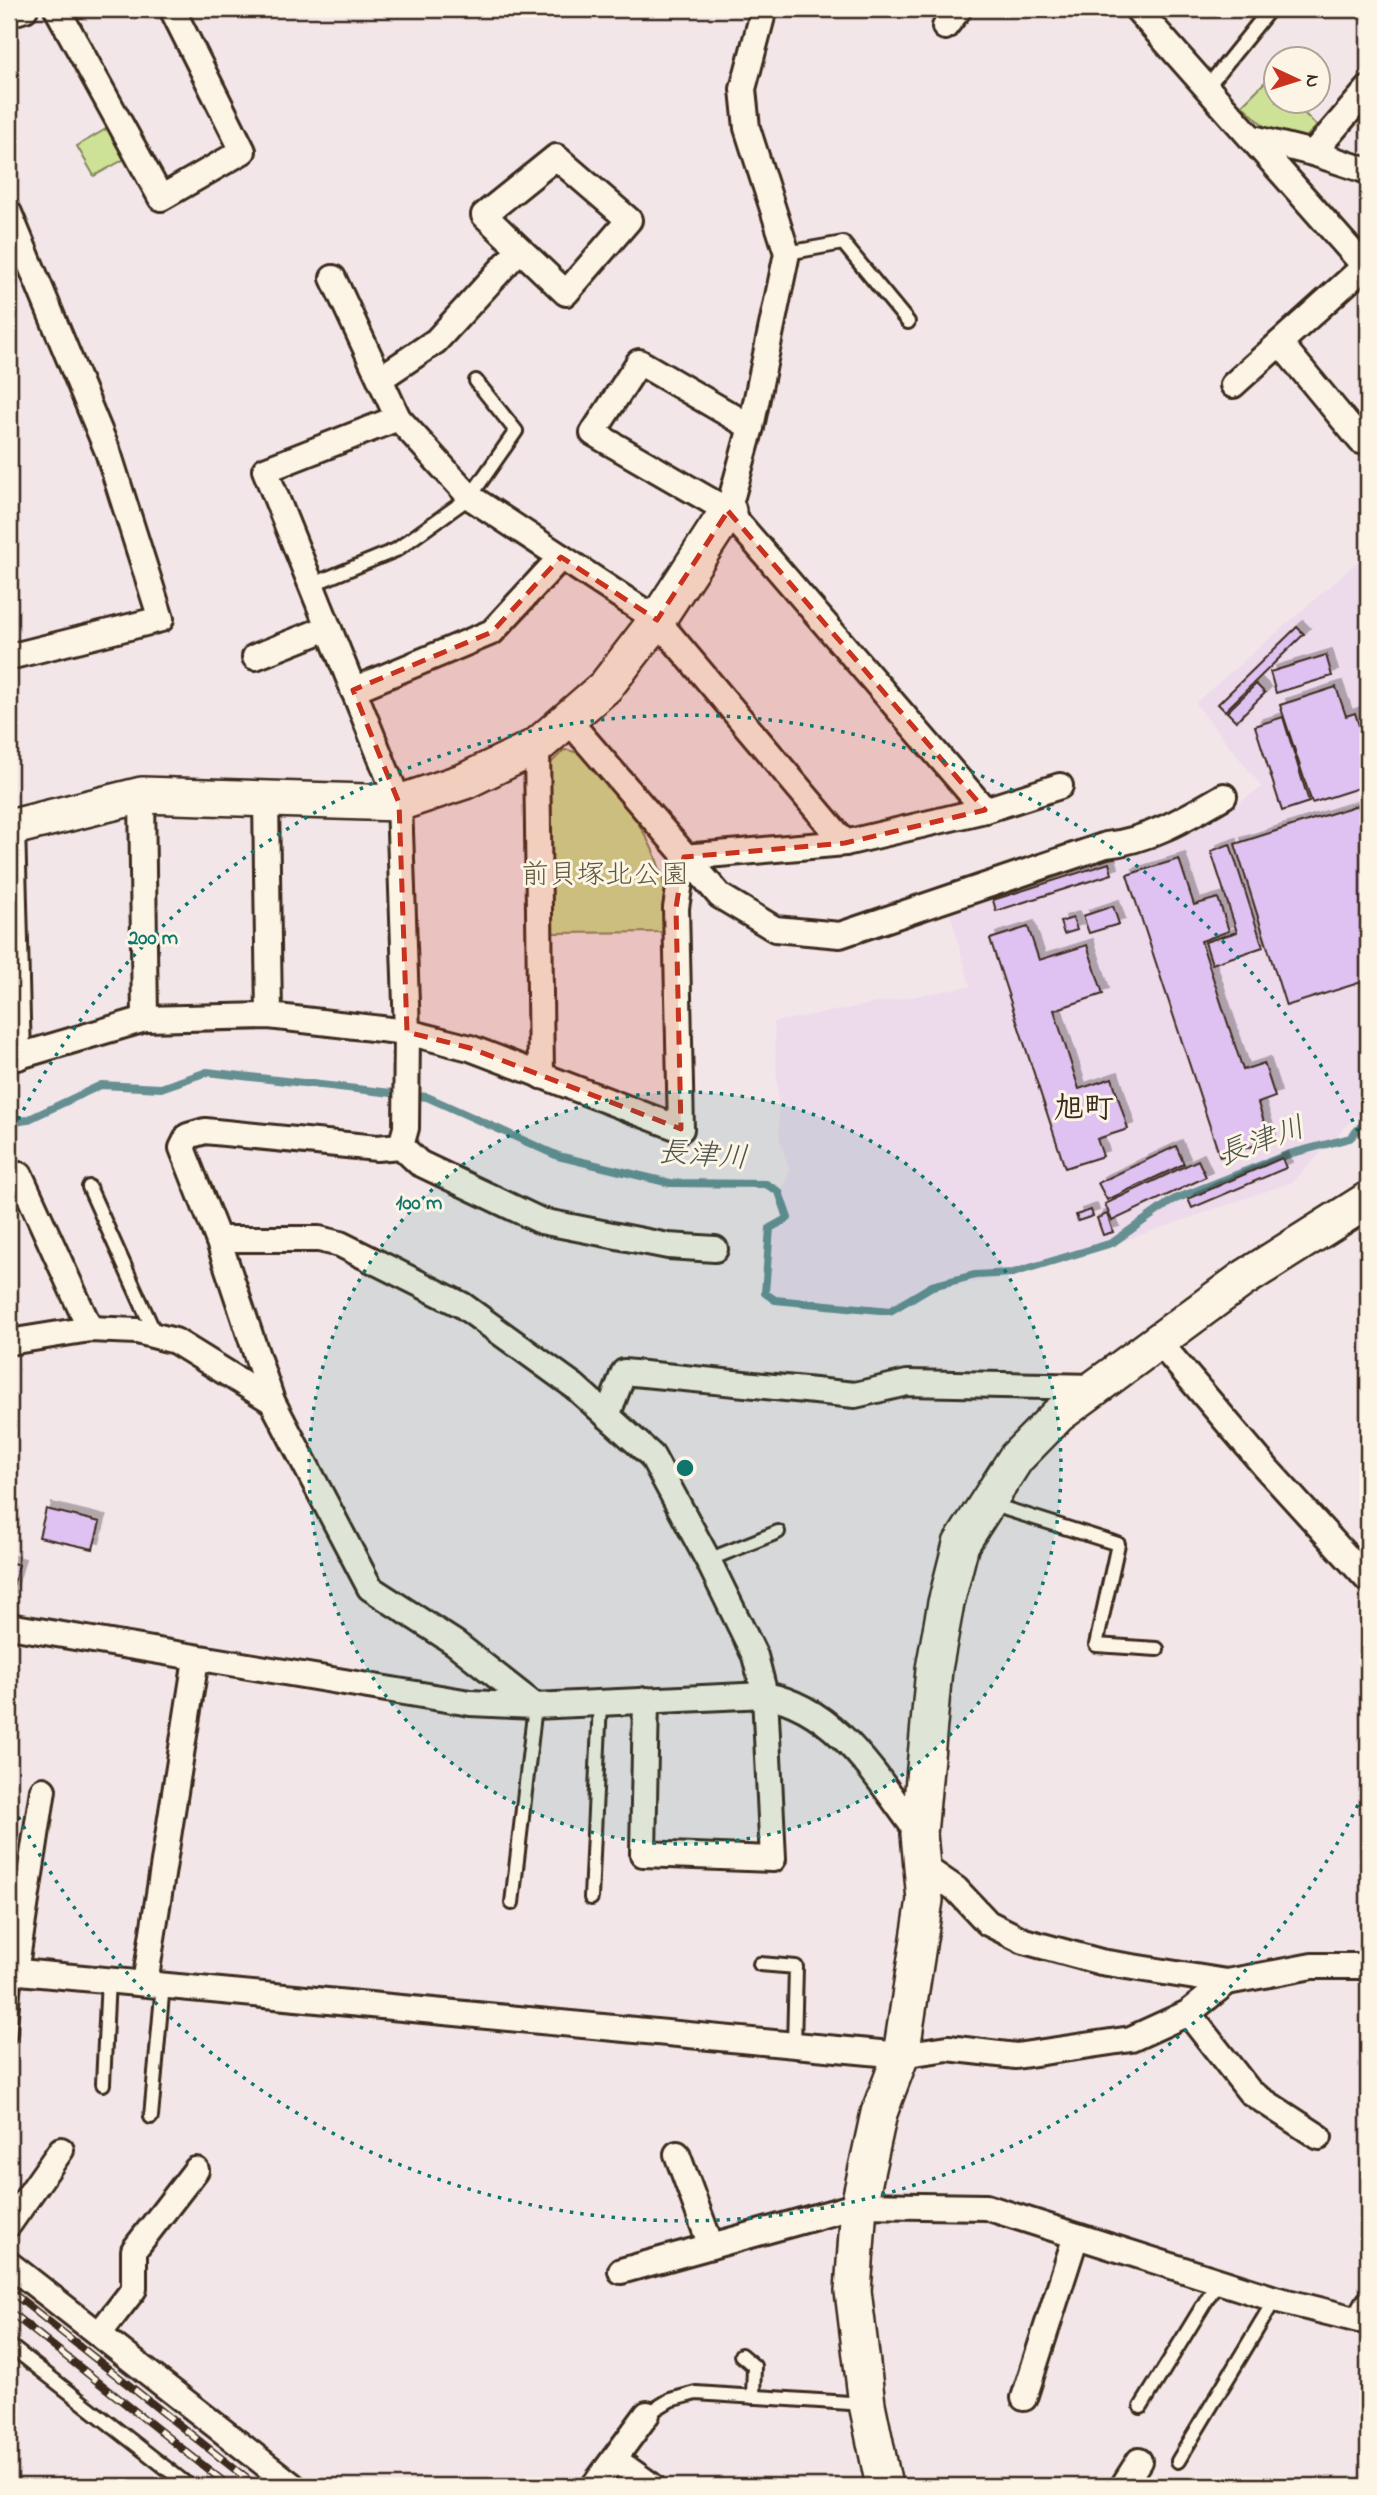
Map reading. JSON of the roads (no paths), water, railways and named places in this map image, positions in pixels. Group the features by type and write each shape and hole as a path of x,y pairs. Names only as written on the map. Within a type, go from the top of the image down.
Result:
{"street":[{"path":"9,14 25,9"},
{"path":"57,9 161,198 243,151 172,9"},
{"path":"684,857 676,908 681,1129 470,1048 407,1032 269,1016 145,1019 13,1058 10,828 142,795 399,803 465,781 537,747 606,686 657,620 728,511 751,428 787,253 747,128 743,89 764,9"},
{"path":"1138,9 1367,268 1233,385"},
{"path":"1313,153 1368,89"},
{"path":"1253,138 1313,153 1368,171"},
{"path":"556,157 629,220 566,293 519,250 484,215 556,157"},
{"path":"9,213 108,452 161,618 9,656"},
{"path":"381,378 436,341 519,250"},
{"path":"333,278 398,418 470,497 657,620 845,843"},
{"path":"1280,343 1361,441"},
{"path":"751,428 639,362 593,433 728,511 985,810"},
{"path":"398,418 265,470 399,803 407,1032 406,1128 401,1146"},
{"path":"353,690 492,632 561,557"},
{"path":"255,657 328,628"},
{"path":"569,721 720,896 775,929 839,935 1106,845 1120,844 1178,823 1224,796"},
{"path":"537,747 541,1076"},
{"path":"684,857 845,843 985,810 1060,786"},
{"path":"142,795 145,1019"},
{"path":"266,799 269,1016"},
{"path":"536,1706 455,1643 370,1588 272,1401 218,1239 182,1148 188,1136 205,1131 377,1148 401,1146 419,1163 541,1221 668,1245 716,1249"},
{"path":"9,1180 20,1175 90,1329"},
{"path":"884,2486 867,2404 853,2291 859,2205 879,2113 901,2055 925,1900 921,1850 934,1669 946,1603 961,1544 1016,1458 1058,1415 1243,1279 1368,1200"},
{"path":"218,1239 319,1240 340,1244 462,1305 574,1386 652,1456 708,1560 755,1657 765,1695 773,1859 643,1854 646,1700"},
{"path":"9,1342 90,1329 137,1331 175,1341 272,1401"},
{"path":"1159,1342 1267,1469 1368,1580"},
{"path":"607,1416 624,1372 855,1395 907,1383 1096,1387"},
{"path":"9,1626 470,1703 536,1706 765,1695 787,1699 825,1719 856,1751 921,1850 988,1923 1024,1941 1101,1962 1227,1982 1312,1966 1368,1966"},
{"path":"154,1983 196,1659"},
{"path":"43,1790 12,1971 154,1983 514,2021 901,2055 948,2048 1016,2056 1130,2039 1188,2013 1227,1982"},
{"path":"1188,2013 1250,2092 1319,2137"},
{"path":"9,2224 61,2150"},
{"path":"677,2154 712,2246"},
{"path":"99,2334 134,2289 134,2250 196,2170"},
{"path":"621,2271 859,2205 986,2207 1275,2299 1359,2320 1368,2304"},
{"path":"1024,2398 1076,2236"},
{"path":"9,2264 293,2486"},
{"path":"594,2486 647,2414"},
{"path":"614,2459 652,2486"},
{"path":"1123,2486 1139,2462"}],"lane":[{"path":"1208,86 1270,9"},
{"path":"787,253 843,243 908,322"},
{"path":"311,585 396,550 470,497 516,432 476,381"},
{"path":"89,1187 156,1336"},
{"path":"986,1503 1118,1544 1096,1644 1157,1649"},
{"path":"708,1560 778,1532"},
{"path":"591,1898 600,1703"},
{"path":"512,1903 536,1706"},
{"path":"760,1964 796,1967 794,2046"},
{"path":"9,2037 12,1971"},
{"path":"103,2084 108,1979"},
{"path":"151,2117 154,1983"},
{"path":"1141,2407 1218,2281"},
{"path":"1178,2461 1275,2299"},
{"path":"9,2345 189,2486"},
{"path":"741,2355 754,2366 753,2397"},
{"path":"647,2414 670,2400 696,2393 867,2404"}],"waterway":[{"name":"長津川","path":"9,1123 27,1120 101,1085 161,1088 207,1072 427,1097 558,1156 670,1183 766,1184 779,1192 788,1218 770,1228 765,1293 775,1300 890,1311 932,1286 975,1275 1013,1273 1112,1243 1173,1200 1289,1154 1350,1138 1368,1119"}],"railway":[{"path":"9,2290 256,2486"},
{"path":"9,2311 229,2486"}],"district":[{"name":"旭町","path":"1084,1110"}],"park label":[{"name":"前貝塚北公園","path":"605,876"}]}
